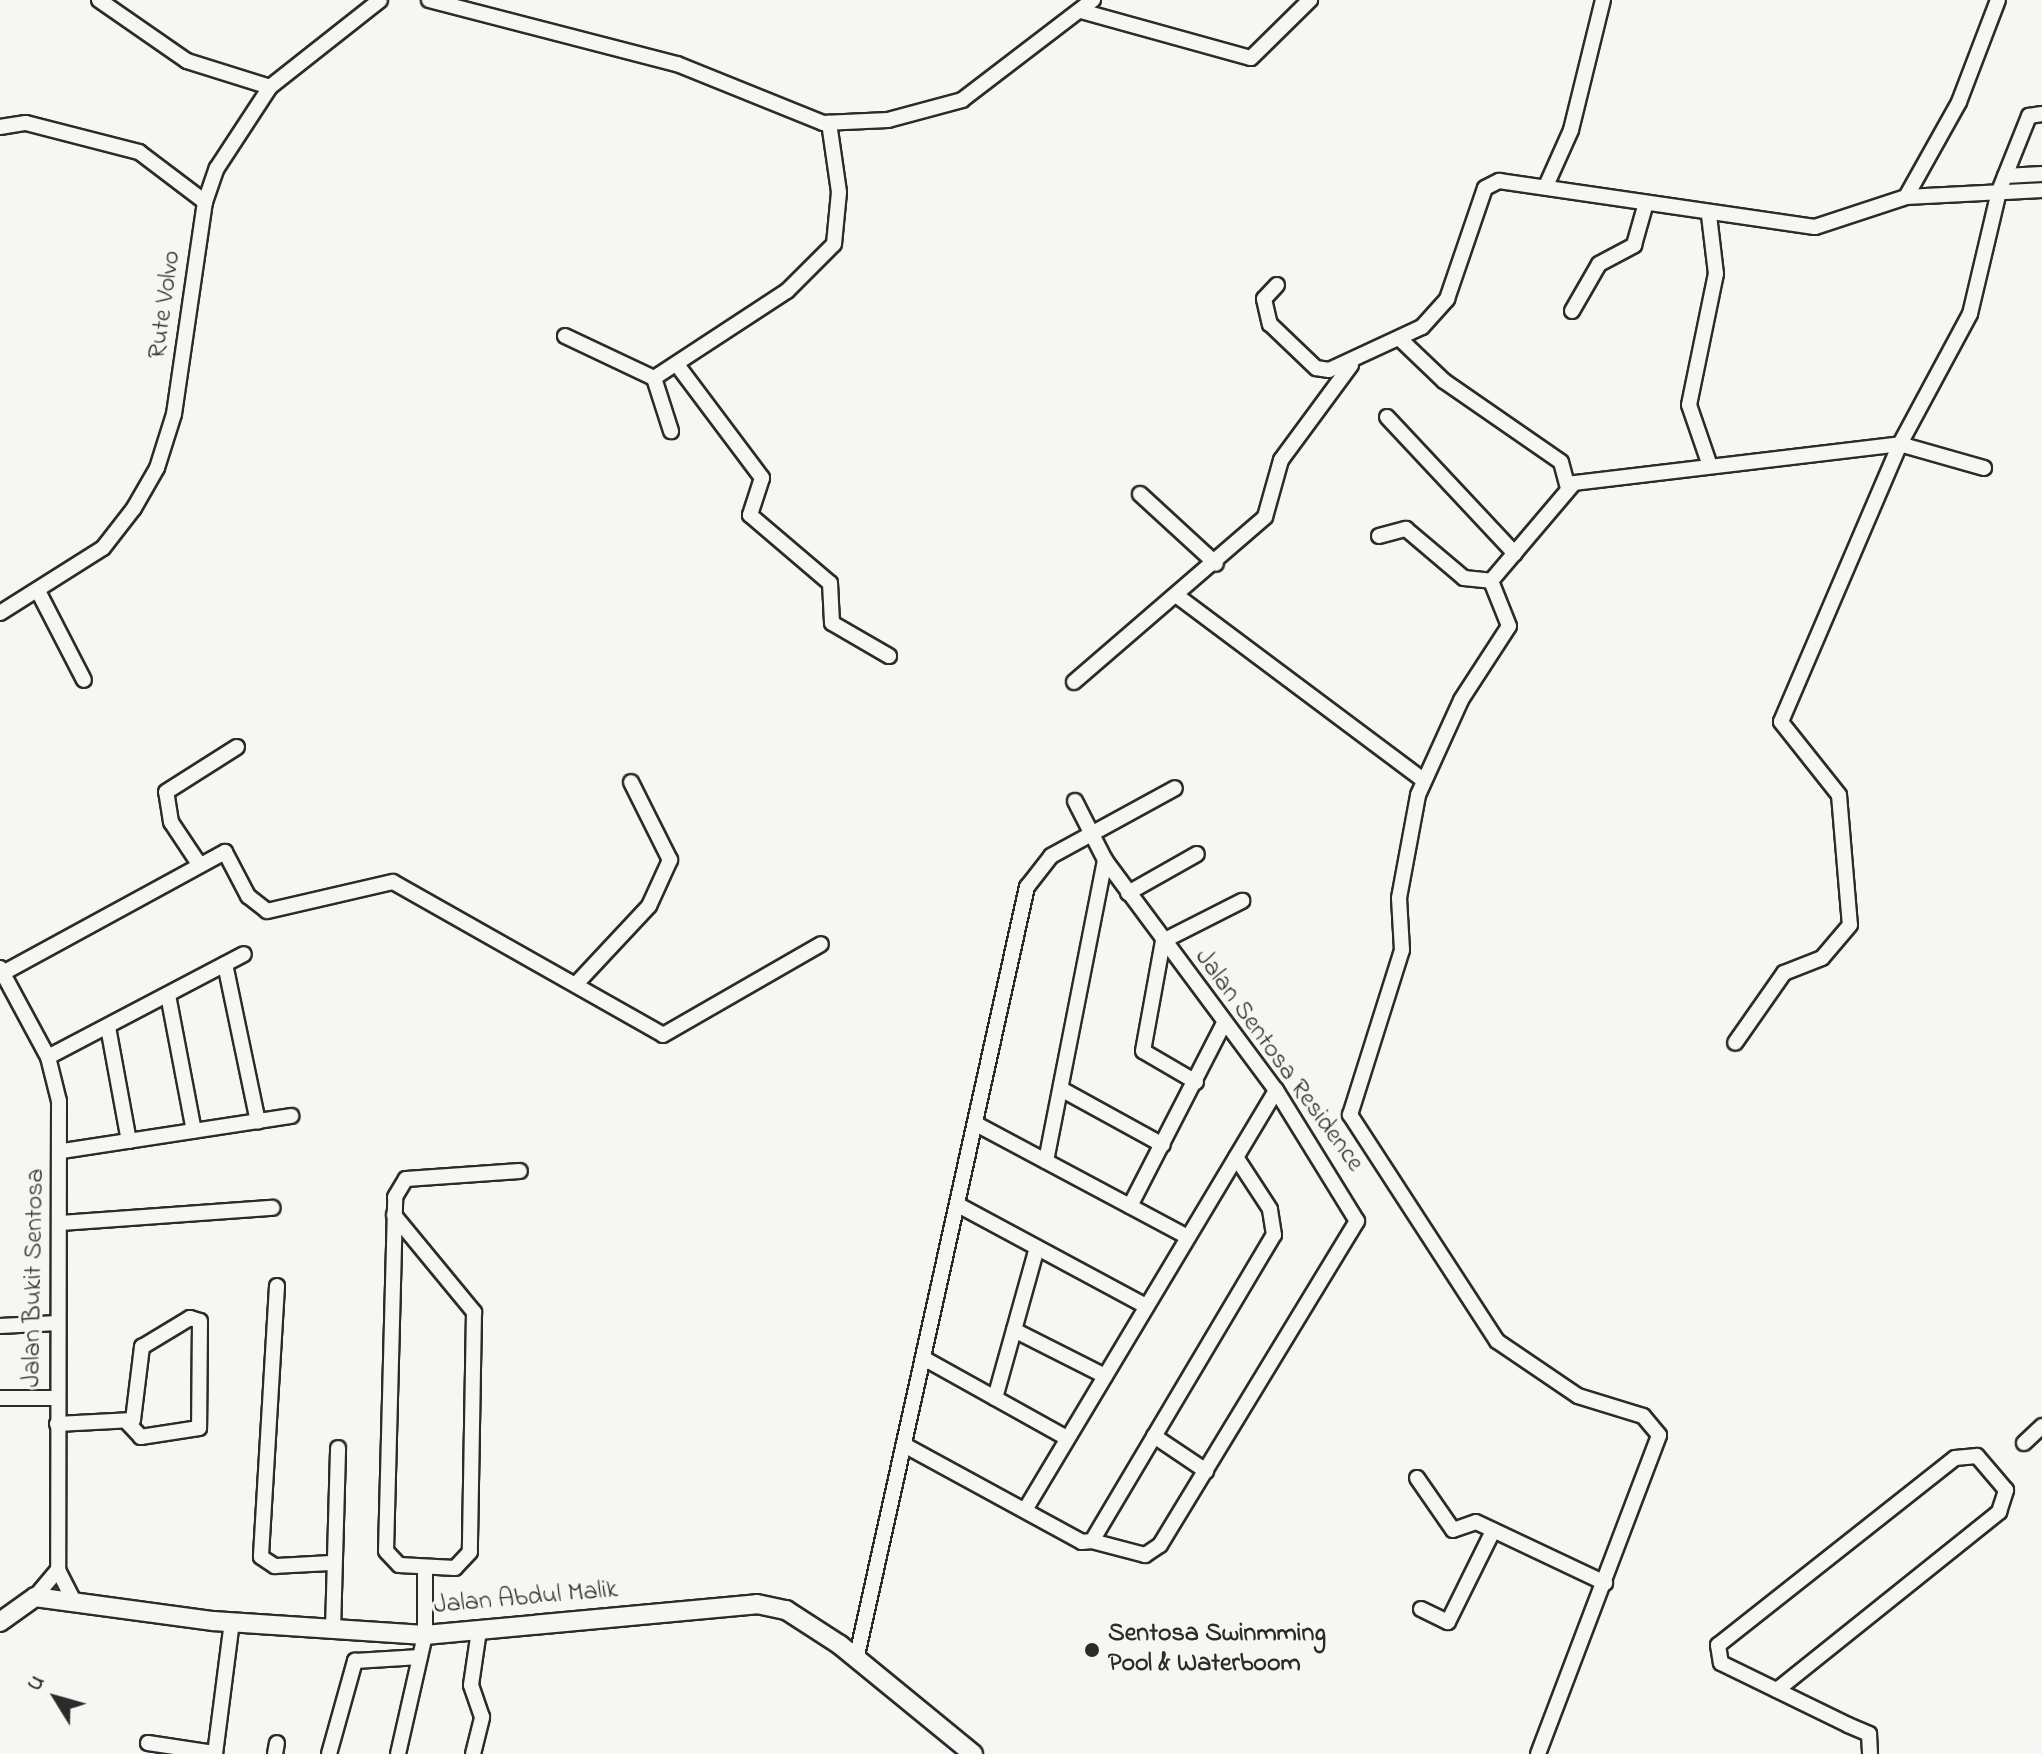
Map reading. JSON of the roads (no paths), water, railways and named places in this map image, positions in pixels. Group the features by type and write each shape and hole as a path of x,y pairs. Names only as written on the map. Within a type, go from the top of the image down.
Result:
{"street":[{"path":"99,0 187,61 270,87"},
{"name":"Rute Volvo","path":"0,613 103,548 157,468 174,414 205,202 233,138 270,87 380,0"},
{"path":"429,0 677,64 804,121 829,123 888,120 962,100 1093,0"},
{"path":"1081,11 1251,58 1310,0"},
{"path":"1546,186 1571,130 1603,0"},
{"path":"1906,197 1959,102 1998,0"},
{"path":"1735,1043 1784,973 1822,958 1850,925 1839,795 1781,722 1900,444 1970,314 1999,191 2029,116 2042,114"},
{"path":"0,127 26,123 139,152 205,202"},
{"path":"654,378 678,366 787,291 834,244 840,213 829,123"},
{"path":"2005,176 2042,174"},
{"path":"1277,285 1263,312 1290,348 1316,368 1351,365 1400,339 1447,299 1485,188 1499,181 1546,186 1709,215 1815,227 1906,197 2042,190"},
{"path":"1572,311 1599,264 1634,245 1646,203"},
{"path":"1709,215 1716,274 1689,405 1709,463"},
{"path":"565,336 654,378 671,431"},
{"path":"1400,339 1444,381 1561,462 1568,488"},
{"path":"1074,682 1216,564 1265,517 1281,460 1351,365"},
{"path":"678,366 762,478 748,504 750,515 830,583 832,623 889,656"},
{"path":"1387,417 1515,554"},
{"path":"1491,581 1568,488 1598,475 1900,444 1984,468"},
{"path":"1140,494 1216,564"},
{"path":"1379,536 1406,529 1464,578 1491,581"},
{"path":"1491,581 1509,626 1461,700 1423,780 1399,898 1396,976 1350,1115 1497,1341 1578,1396 1643,1416 1659,1435 1538,1754"},
{"path":"38,591 84,680"},
{"path":"1176,595 1423,780"},
{"path":"199,864 171,822 166,792 237,747"},
{"path":"577,983 649,906 670,860 631,782"},
{"path":"856,1660 978,1125 1027,887 1051,856 1175,788"},
{"name":"Jalan Sentosa Residence","path":"906,1446 1025,1510 1092,1541 1145,1555 1160,1545 1357,1221 1276,1090 1223,1025 1105,860 1075,801"},
{"path":"2,970 199,864 228,852 248,896 279,912 393,882 577,983 655,1032 673,1034 821,944"},
{"path":"1128,893 1197,854"},
{"path":"1046,1161 1105,860"},
{"path":"1196,1082 1143,1051 1163,941 1242,901"},
{"path":"48,1057 244,954"},
{"path":"225,964 258,1122"},
{"name":"Jalan Bukit Sentosa","path":"2,970 48,1057 62,1151 57,1398 58,1570 73,1600"},
{"path":"168,995 194,1131"},
{"path":"1130,1206 1223,1025"},
{"path":"108,1027 129,1141"},
{"path":"1061,1089 1163,1145"},
{"path":"1025,1510 1276,1090"},
{"path":"62,1151 291,1116"},
{"path":"978,1125 1188,1237"},
{"path":"1092,1541 1274,1235 1270,1209 1236,1157"},
{"path":"394,1215 468,1300 476,1330 470,1552 455,1568 399,1565 386,1551 394,1215 406,1179 520,1171"},
{"path":"960,1206 1146,1306"},
{"path":"61,1223 272,1208"},
{"path":"995,1398 1037,1248"},
{"path":"277,1286 261,1557 275,1566 333,1563"},
{"path":"57,1424 128,1423 141,1437 199,1428 200,1321 190,1318 142,1347 128,1423"},
{"path":"0,1326 58,1323"},
{"path":"1014,1330 1105,1376"},
{"path":"925,1359 1067,1438"},
{"path":"0,1398 57,1398"},
{"path":"2024,1443 2042,1426"},
{"path":"1154,1436 1206,1471"},
{"path":"333,1630 338,1448"},
{"path":"1777,1690 1999,1512 2006,1490 1977,1456 1955,1458 1718,1645 1721,1663 1777,1690 1869,1734 1870,1754"},
{"path":"1417,1478 1446,1526 1476,1522 1605,1583"},
{"path":"1421,1609 1440,1624 1456,1614 1493,1531"},
{"path":"398,1754 425,1635 425,1567"},
{"path":"0,1622 35,1597 58,1570"},
{"name":"Jalan Abdul Malik","path":"35,1597 232,1622 425,1635 757,1604 786,1610 856,1660 973,1754"},
{"path":"148,1743 215,1754 232,1622"},
{"path":"473,1754 482,1717 471,1685 479,1631"},
{"path":"329,1754 355,1661 420,1657"}],"place":[{"name":"Sentosa Swinmming Pool & Waterboom","path":"1092,1650"}]}
